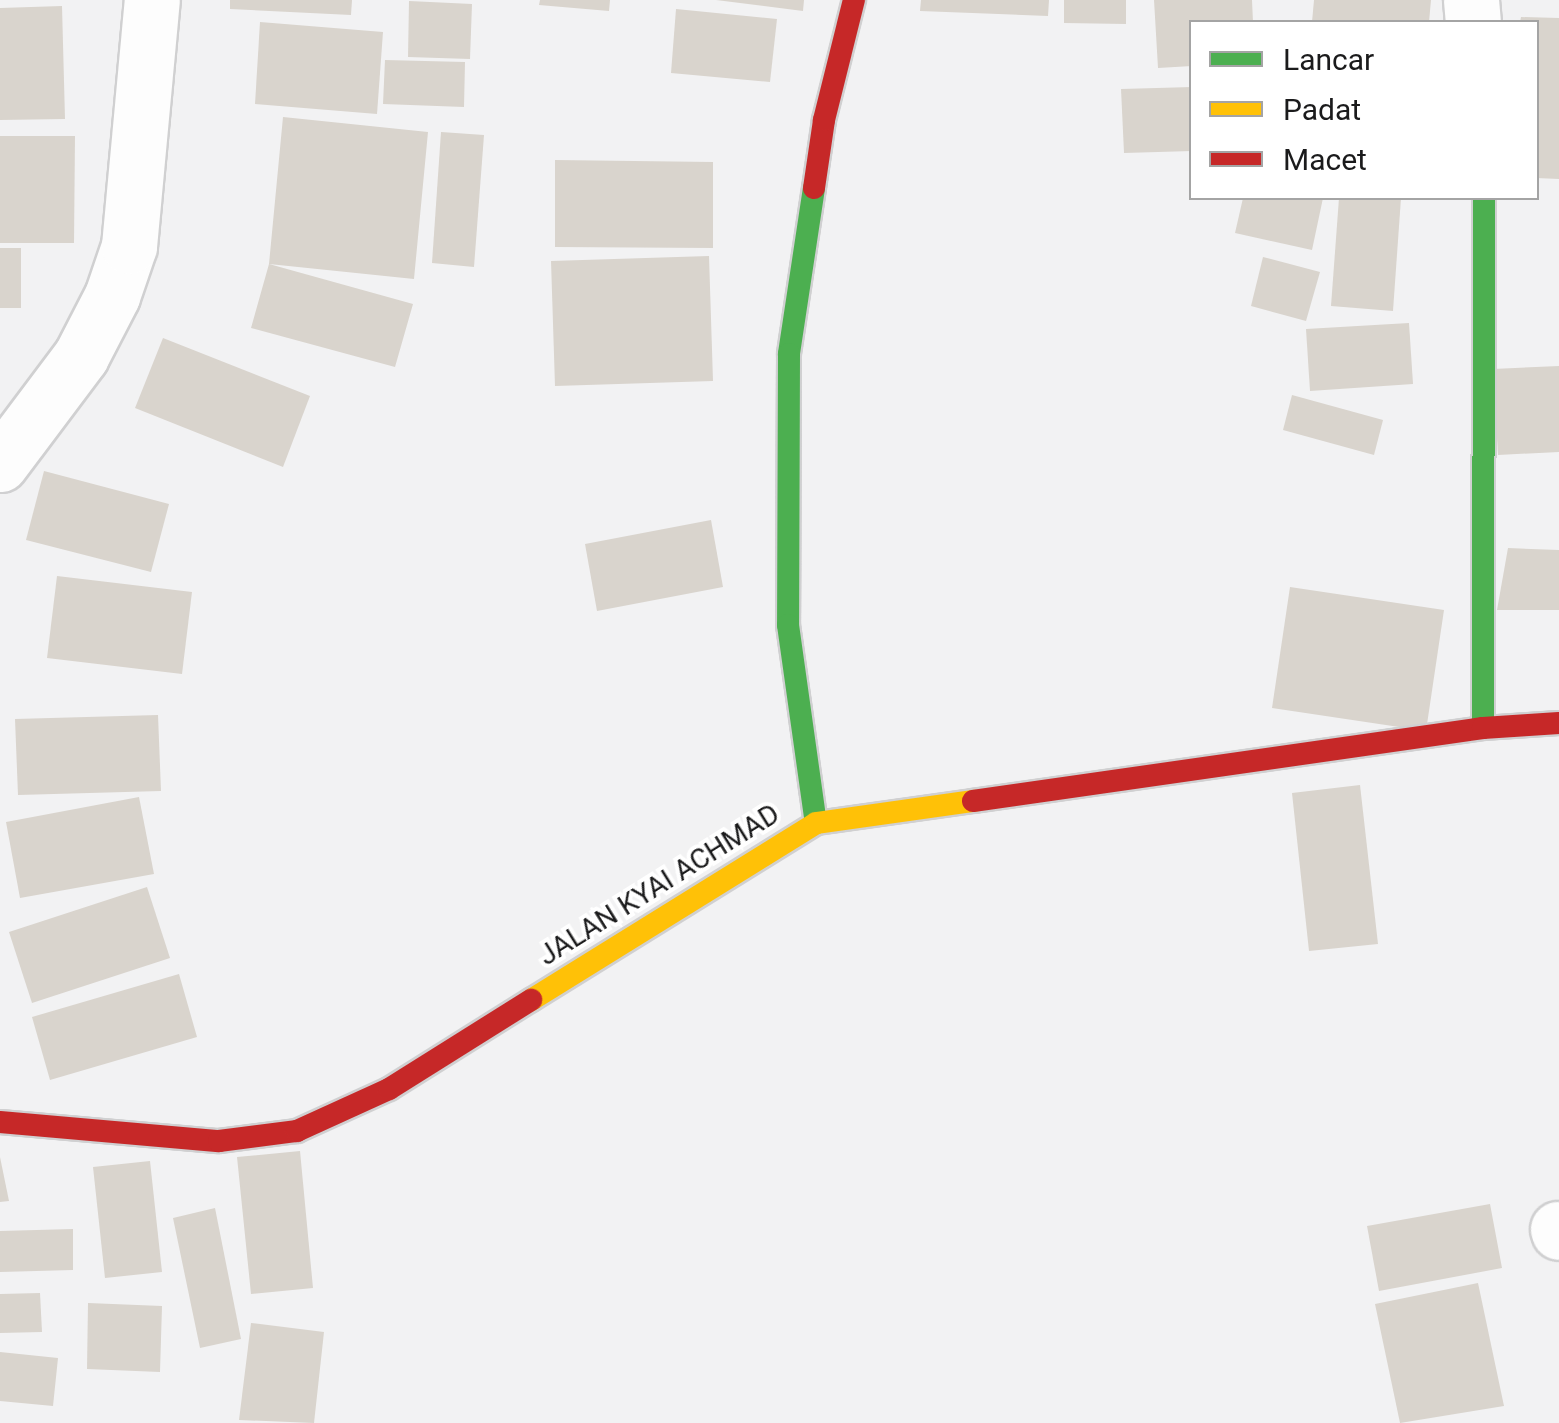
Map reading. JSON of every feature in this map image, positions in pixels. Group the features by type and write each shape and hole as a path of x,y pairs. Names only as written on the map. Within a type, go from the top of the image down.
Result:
{"street":[{"path":"0,464 81,356 112,296 129,246 152,0"},
{"path":"816,823 788,625 788,354 824,120 854,0"},
{"path":"1484,200 1484,728"},
{"name":"JALAN KYAI ACHMAD","path":"0,1122 219,1141 297,1131 388,1089 816,823 1484,728 1559,723"}],"building":[{"path":"230,0 352,0 351,15 230,9"},
{"path":"540,0 610,0 609,11 539,5"},
{"path":"716,0 804,0 803,11"},
{"path":"921,0 1049,0 1048,16 920,11"},
{"path":"1064,0 1126,0 1126,24 1064,23"},
{"path":"1154,0 1252,0 1253,20 1189,20 1189,66 1158,68"},
{"path":"1314,0 1431,0 1429,20 1312,20"},
{"path":"409,1 472,4 470,59 408,57"},
{"path":"62,6 65,119 0,120 0,8"},
{"path":"676,9 777,19 770,82 671,73"},
{"path":"1559,18 1559,179 1539,178 1539,20 1520,20"},
{"path":"260,22 383,32 377,114 255,104"},
{"path":"385,60 465,62 464,107 383,104"},
{"path":"1189,87 1189,151 1124,153 1121,89"},
{"path":"283,117 428,132 414,279 269,264"},
{"path":"441,132 484,135 474,267 432,263"},
{"path":"0,136 75,136 74,243 0,243"},
{"path":"555,160 713,162 713,248 555,247"},
{"path":"1243,200 1323,200 1312,250 1235,233"},
{"path":"1339,200 1401,200 1393,311 1331,306"},
{"path":"0,248 21,248 21,308 0,308"},
{"path":"709,256 713,381 555,386 551,261"},
{"path":"1263,257 1320,272 1306,321 1251,306"},
{"path":"269,264 413,304 395,367 251,328"},
{"path":"1409,323 1413,384 1310,391 1306,329"},
{"path":"163,338 310,396 283,467 135,408"},
{"path":"1559,366 1559,452 1498,455 1493,369"},
{"path":"1292,395 1383,420 1374,455 1283,430"},
{"path":"44,471 169,504 151,572 26,540"},
{"path":"711,520 723,587 597,611 585,544"},
{"path":"1508,548 1559,550 1559,610 1497,610"},
{"path":"57,576 192,592 182,674 47,658"},
{"path":"1290,587 1444,610 1426,731 1272,708"},
{"path":"158,715 161,791 18,795 15,719"},
{"path":"1360,785 1378,944 1309,951 1292,793"},
{"path":"139,797 154,874 20,898 6,822"},
{"path":"147,887 170,958 32,1003 9,932"},
{"path":"179,974 197,1037 50,1080 32,1017"},
{"path":"300,1151 313,1288 251,1294 237,1157"},
{"path":"0,1157 9,1201 0,1202"},
{"path":"150,1161 162,1272 105,1278 93,1167"},
{"path":"1490,1204 1502,1268 1379,1291 1367,1226"},
{"path":"215,1208 241,1339 200,1348 173,1218"},
{"path":"73,1229 73,1270 0,1272 0,1231"},
{"path":"1478,1283 1504,1406 1400,1423 1375,1304"},
{"path":"40,1293 42,1332 0,1333 0,1294"},
{"path":"88,1303 162,1306 160,1372 87,1369"},
{"path":"251,1323 324,1332 314,1423 239,1420"},
{"path":"0,1352 58,1358 53,1406 0,1401"}],"traffic: fast":[{"path":"814,188 789,354 788,625 816,823"},
{"path":"1483,728 1484,200"}],"traffic: slow":[{"path":"531,1000 816,823 973,801"}],"traffic: jam":[{"path":"814,188 824,120 854,0"},
{"path":"973,801 1483,728 1559,723"},
{"path":"0,1122 219,1141 297,1131 389,1089 531,1000"}]}
